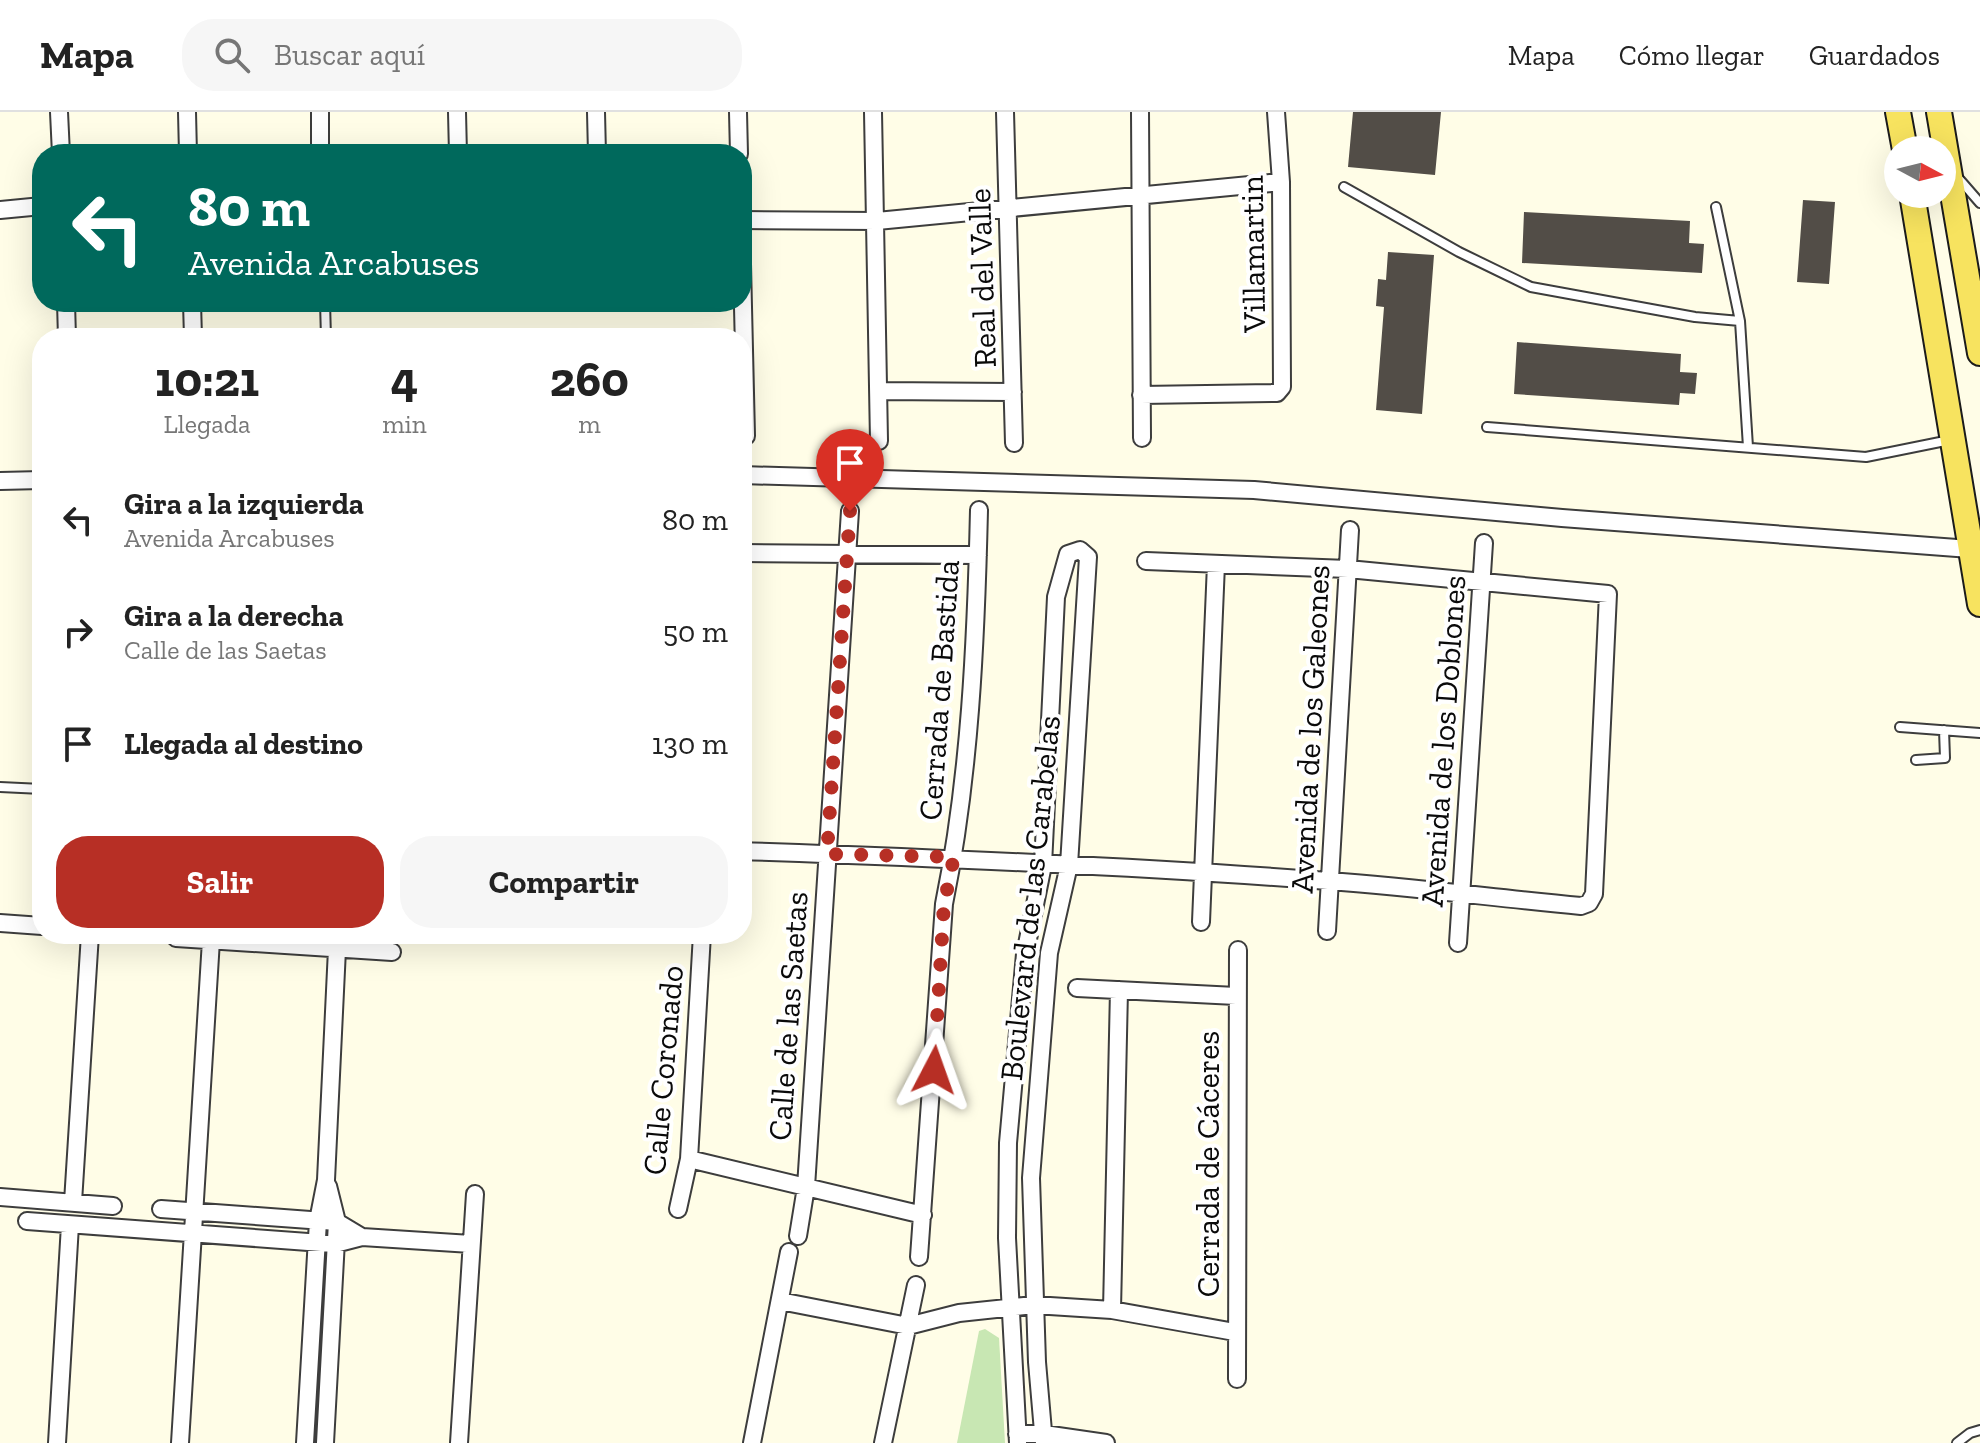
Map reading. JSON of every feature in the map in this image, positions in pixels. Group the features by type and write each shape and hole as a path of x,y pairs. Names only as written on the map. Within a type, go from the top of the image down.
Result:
{"main road":[{"path":"1898,112 1902,136"},
{"path":"1939,112 1943,136"},
{"path":"1956,207 1980,346"},
{"path":"1914,208 1980,604"}],"street":[{"path":"59,112 61,144"},
{"path":"187,112 188,144"},
{"path":"320,112 320,144"},
{"path":"457,112 458,144"},
{"path":"596,112 597,144"},
{"path":"738,112 739,144"},
{"path":"873,112 879,441"},
{"name":"Real del Valle","path":"1005,112 1014,443"},
{"path":"1140,112 1143,195 1142,438"},
{"name":"Villamartin","path":"1141,395 1277,393 1282,387 1281,182 1276,112"},
{"path":"752,220 877,221 1281,182"},
{"path":"0,210 32,207"},
{"path":"879,391 1013,392"},
{"path":"752,475 1254,490 1562,518 1970,549"},
{"path":"0,481 32,480"},
{"name":"Cerrada de Bastida","path":"919,1257 944,904 954,857 968,729 979,510"},
{"name":"Calle de las Saetas","path":"798,1236 806,1187 850,511"},
{"name":"Avenida de los Galeones","path":"1327,931 1350,530"},
{"name":"Avenida de los Doblones","path":"1458,943 1484,543"},
{"name":"Boulevard de las Carabelas","path":"1018,1439 1006,1188 1008,1143 1025,954 1043,865 1056,597 1068,554 1080,550 1088,557 1069,865 1049,953 1031,1178 1034,1305 1044,1439"},
{"path":"752,553 978,555"},
{"path":"752,851 954,857 1329,881 1581,906 1589,903 1594,894 1608,594 1348,569 1146,561"},
{"path":"1201,922 1216,564"},
{"path":"0,923 32,925"},
{"path":"73,1202 89,944"},
{"path":"180,1443 211,944"},
{"path":"267,944 392,952"},
{"name":"Calle Coronado","path":"678,1209 689,1159 701,944"},
{"path":"305,1443 318,1221 326,1180 337,949"},
{"name":"Cerrada de Cáceres","path":"1237,1379 1238,950"},
{"name":"Cerrada de Cáceres","path":"1077,988 1236,996"},
{"path":"1112,1310 1119,990"},
{"path":"689,1159 923,1215"},
{"path":"325,1443 337,1222 326,1180"},
{"path":"459,1443 475,1194"},
{"path":"0,1197 113,1206"},
{"path":"161,1209 337,1222 362,1237"},
{"path":"27,1221 335,1244 362,1237 471,1244"},
{"path":"57,1443 70,1225"},
{"path":"752,1443 789,1252"},
{"path":"883,1443 916,1285"},
{"path":"780,1301 908,1326 959,1313 1034,1305"},
{"name":"Cerrada de Cáceres","path":"1034,1305 1112,1310 1235,1332"},
{"path":"1018,1439 1106,1443"}],"lane":[{"path":"1956,174 1968,193 1980,203"},
{"path":"1344,187 1459,252 1531,287 1695,317 1740,321"},
{"path":"1716,207 1740,321 1748,447"},
{"path":"1487,427 1866,457 1951,440"},
{"path":"1900,727 1980,733"},
{"path":"1916,760 1945,758 1944,730"},
{"path":"0,787 32,789"},
{"path":"1957,1443 1980,1430"}],"green space":[{"path":"985,1329 999,1338 1005,1443 957,1443 979,1331"}],"building":[{"path":"1353,112 1441,112 1435,175 1348,167"},
{"path":"1803,200 1835,202 1829,284 1797,282"},
{"path":"1524,212 1690,221 1689,243 1704,244 1702,273 1522,263"},
{"path":"1388,252 1434,255 1422,414 1376,410 1384,307 1376,306 1378,279 1386,280"},
{"path":"1517,342 1681,354 1680,372 1697,373 1695,394 1680,393 1679,405 1514,394"}],"route":[{"path":"850,511 827,854 954,857 944,904 934,1070"}]}
